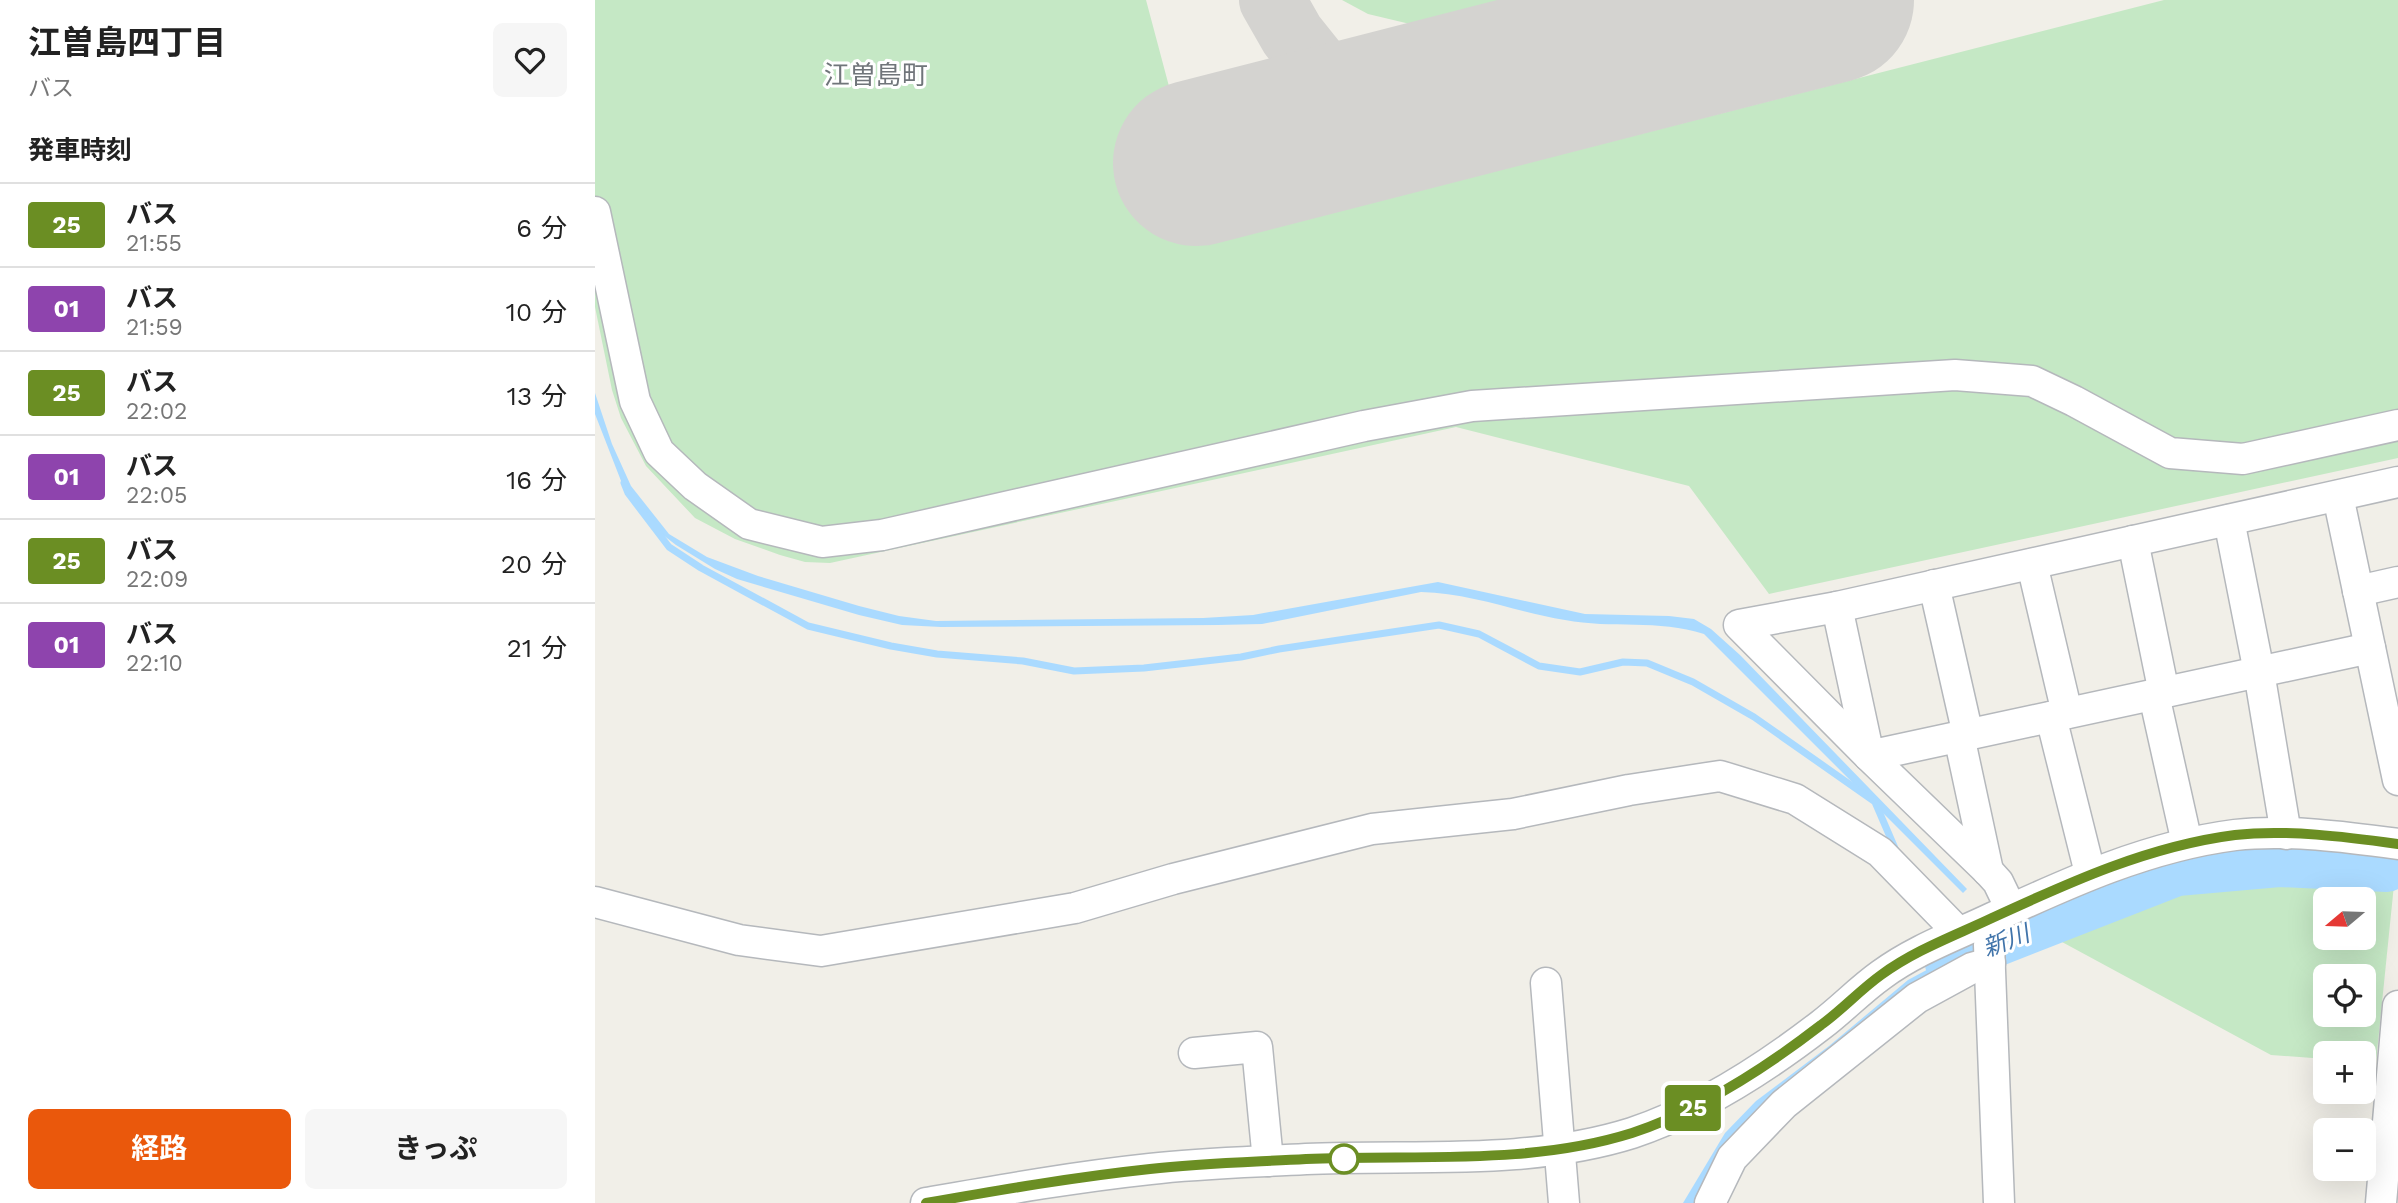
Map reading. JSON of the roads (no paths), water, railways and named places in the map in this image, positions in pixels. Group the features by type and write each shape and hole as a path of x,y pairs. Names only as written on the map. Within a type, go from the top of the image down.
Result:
{"street":[{"path":"595,212 635,401 659,452 695,486 749,524 822,542 882,535 1364,426 1472,406 1955,374 2032,381 2170,453 2243,459 2398,425"},
{"path":"1999,1203 1990,963 1999,915 1998,882 1739,625 1837,607 2398,482"},
{"path":"2338,496 2370,648 2388,682 2398,780"},
{"path":"2229,520 2259,672 2286,834"},
{"path":"2133,541 2187,843"},
{"path":"2032,564 2089,873"},
{"path":"2358,591 2398,582"},
{"path":"1934,585 1988,871"},
{"path":"1837,607 1870,756"},
{"path":"1870,756 2370,648"},
{"path":"595,902 739,940 821,951 1075,908 1173,879 1372,829 1513,814 1629,790 1720,776 1795,799 1880,852 1958,932"},
{"path":"926,1203 1015,1187 1154,1168 1269,1161 1499,1155 1559,1150 1631,1133 1696,1107 1762,1067 1822,1025 1881,975 1922,950 2089,873 2187,843 2238,834 2339,836 2398,844"},
{"path":"1710,1203 1732,1158 1784,1104 1917,998 1972,968 1990,963"},
{"path":"1546,983 1564,1203"},
{"path":"2381,1203 2398,1006"},
{"path":"1194,1053 1257,1047 1269,1161"}],"water":[{"path":"595,393 612,444 631,486 669,534 707,557 758,576 899,616 936,621 1253,615 1438,582 1585,614 1694,619 1711,629 1740,655 1967,889 1963,893 1704,634 1652,625 1583,623 1476,599 1421,592 1262,624 941,627 902,625 737,579 676,545 663,535 623,486 595,414"},
{"path":"2257,853 2334,857 2333,869 2268,864 2203,872 2142,888 2021,934 2018,926 2057,908 2188,861"},
{"path":"1949,958 1954,968 1941,975 1699,1203 1683,1203 1725,1133 1756,1101 1829,1046 1908,980"}],"waterway":[{"path":"624,483 628,493 669,547 701,568 808,626 891,646 937,654 1023,661 1074,671 1144,668 1241,657 1439,625 1479,634 1539,666 1580,672 1623,662 1647,663 1693,682 1754,717 1875,802 1897,853"},
{"name":"新川","path":"1947,964 2177,874 2279,865 2387,870 2398,850"}],"district":[{"name":"江曽島町","path":"876,75"}]}
